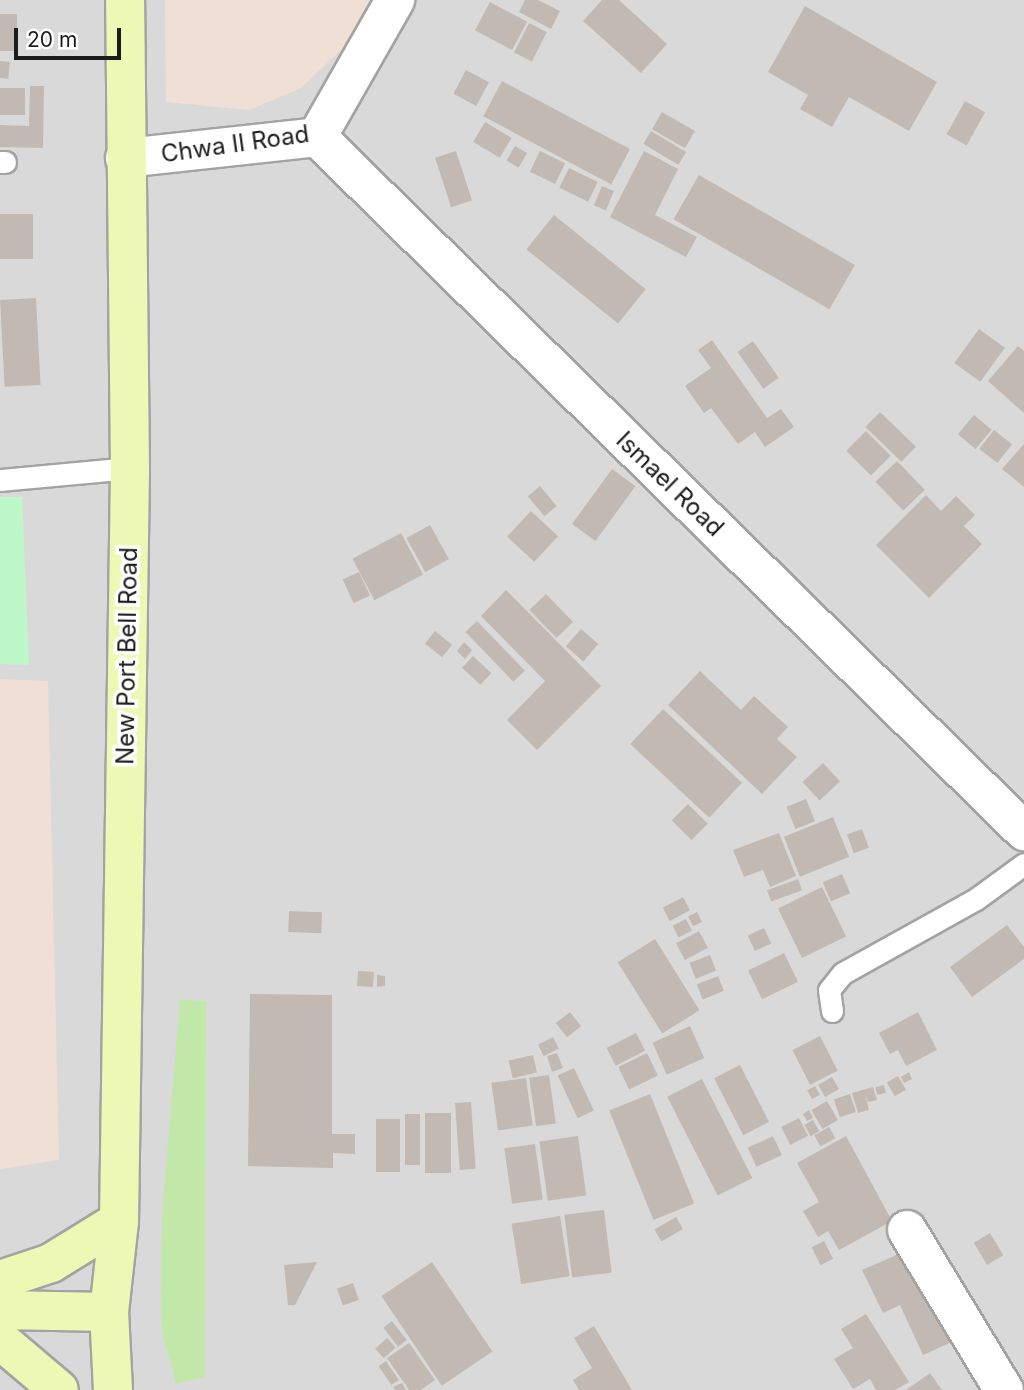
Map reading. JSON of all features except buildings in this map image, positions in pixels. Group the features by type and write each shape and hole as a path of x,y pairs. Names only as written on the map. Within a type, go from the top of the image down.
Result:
{"main road":[{"name":"New Port Bell Road","path":"113,1390 108,1311 120,1221 130,468 125,0"},
{"path":"0,1280 51,1263 120,1221"},
{"path":"0,1310 108,1311"},
{"path":"0,1340 59,1390"}],"street":[{"name":"Chwa II Road","path":"125,158 317,138 395,0"},
{"name":"Ismael Road","path":"317,138 1024,831"},
{"path":"907,1230 1004,1390"}],"lane":[{"path":"0,480 130,468"},
{"path":"832,1011 829,990 843,972 976,899 1024,864"}],"shaded area":[{"path":"0,0 1024,0 1024,1390 0,1390"},
{"path":"165,0 372,0 341,50 301,88 249,110 166,102"},
{"path":"0,679 48,681 59,1160 0,1169"}],"green space":[{"path":"0,497 22,497 29,665 0,664"},
{"path":"180,1000 206,1001 205,1377 176,1384 162,1333 161,1296 162,1214"}]}
